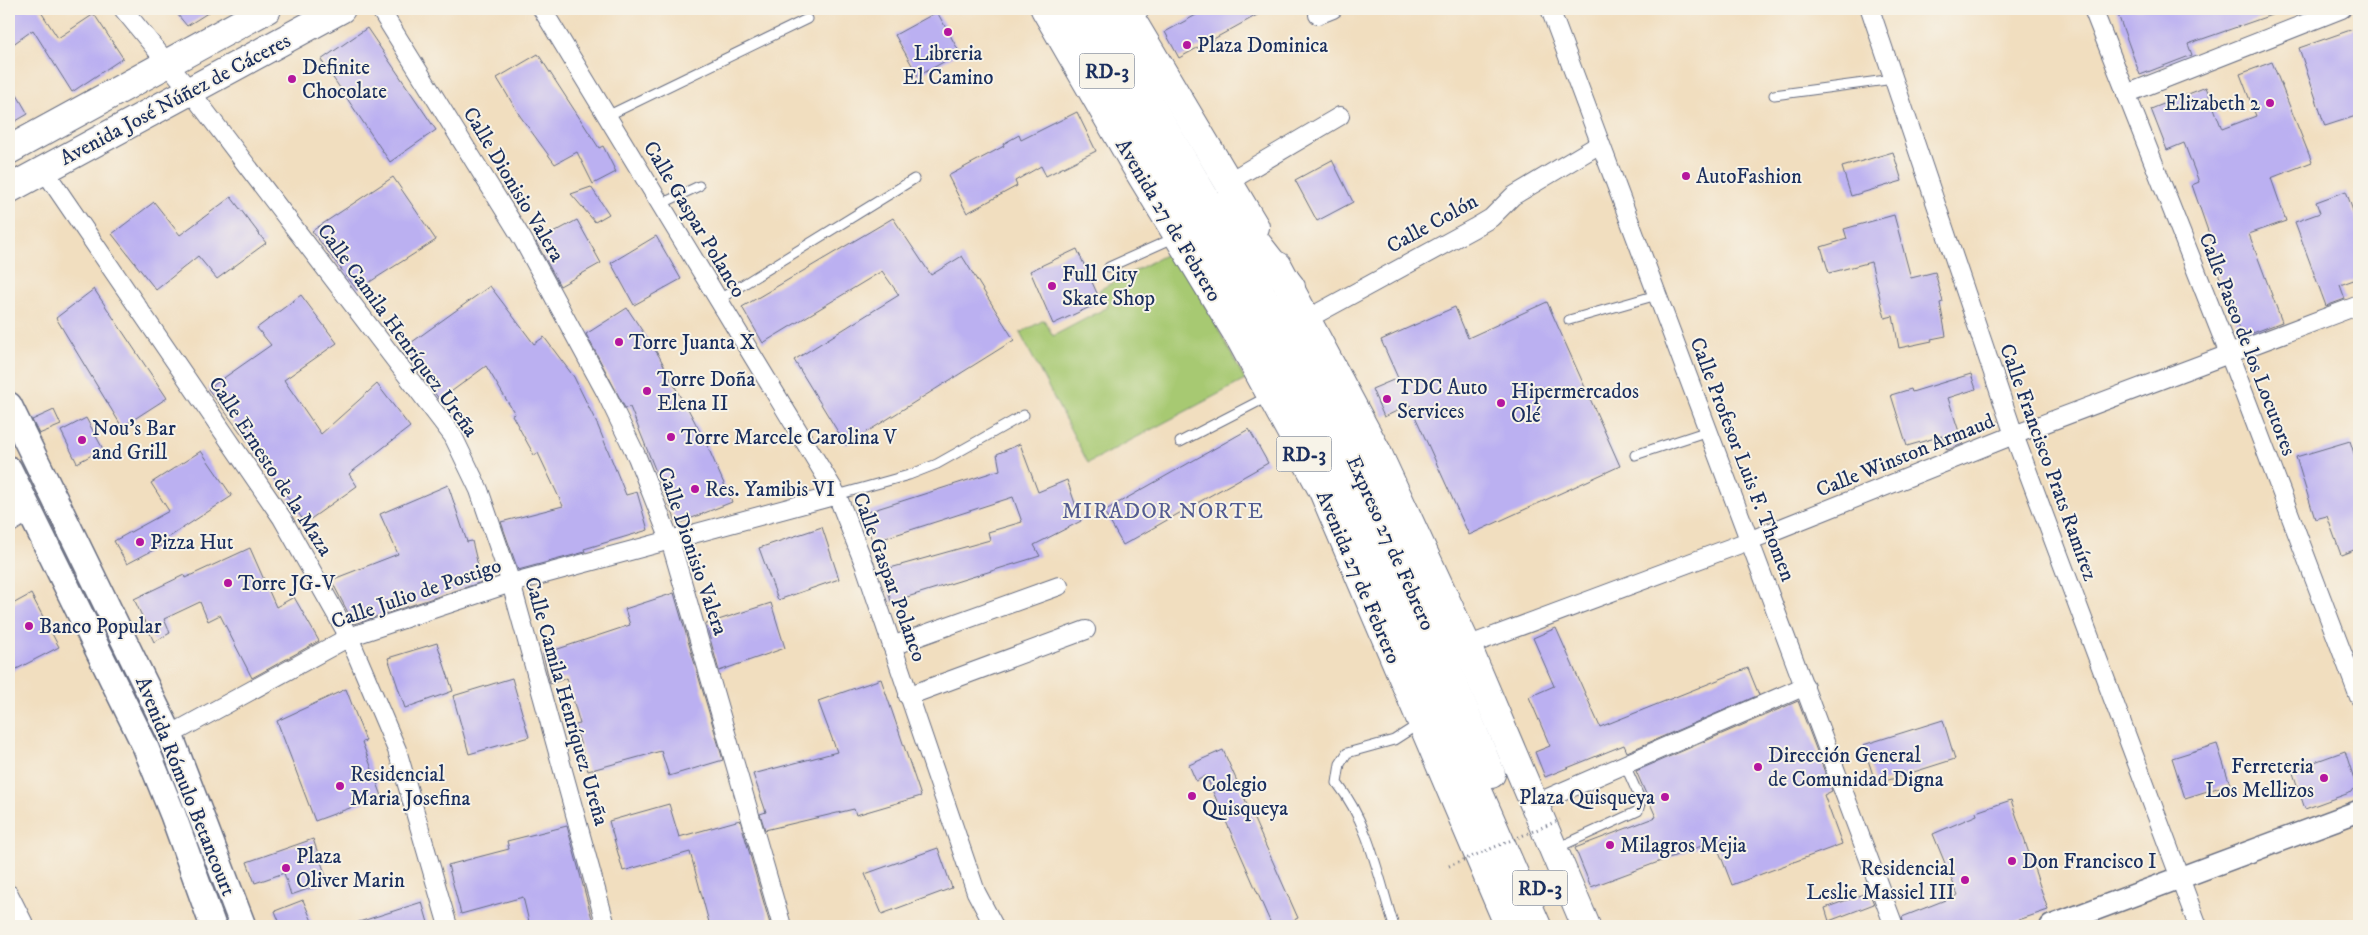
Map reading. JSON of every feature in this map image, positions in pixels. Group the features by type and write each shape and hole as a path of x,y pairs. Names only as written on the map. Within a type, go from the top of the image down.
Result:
{"main road":[{"name":"Avenida José Núñez de Cáceres","path":"9,150 267,9"},
{"name":"Avenida José Núñez de Cáceres","path":"9,189 341,9"},
{"name":"Avenida 27 de Febrero","path":"1045,9 1241,340 1323,491 1509,926"},
{"name":"RD-3","path":"1072,9 1151,125"},
{"name":"RD-3","path":"1094,9 1151,125"},
{"name":"RD-3","path":"1135,12 1228,182 1290,287 1376,452 1467,646 1586,926"},
{"path":"1151,125 1290,287"},
{"path":"1151,125 1241,340"},
{"name":"Expreso 27 de Febrero","path":"1151,125 1246,313 1419,630 1515,853"},
{"name":"Avenida Rómulo Betancourt","path":"9,405 170,735 243,926"},
{"path":"1376,452 1419,630"},
{"name":"Avenida Rómulo Betancourt","path":"9,469 145,746 213,926"},
{"path":"1323,491 1419,630"},
{"name":"RD-3","path":"1515,853 1537,926"},
{"name":"RD-3","path":"1515,853 1556,926"}],"street":[{"name":"Calle Camila Henríquez Ureña","path":"123,9 190,91 453,436 479,490 511,583 606,926"},
{"name":"Calle Dionisio Valera","path":"380,9 523,240 564,313 633,449 670,540 782,926"},
{"name":"Calle Gaspar Polanco","path":"542,9 837,495 865,566 976,892 994,926"},
{"name":"Calle Profesor Luis F. Thomen","path":"1550,9 1708,431 1751,540 1894,926"},
{"name":"Calle Francisco Prats Ramírez","path":"1870,9 2014,436 2198,926"},
{"name":"Calle Paseo de los Locutores","path":"2093,9 2229,354 2359,697"},
{"path":"2126,94 2342,9"},
{"path":"1228,182 1340,116"},
{"name":"Calle Colón","path":"1306,319 1491,218 1513,196 1600,144"},
{"name":"Calle Ernesto de la Maza","path":"44,170 282,518 349,637 396,750 448,926"},
{"name":"Calle Winston Armaud","path":"1467,646 1751,540 2014,436 2359,305"},
{"name":"Calle Julio de Postigo","path":"170,735 349,637 511,583 837,495"},
{"path":"9,524 30,511"},
{"path":"892,646 1059,586"},
{"path":"908,696 1086,630"},
{"path":"1534,804 1805,686"},
{"path":"2051,926 2359,811"},
{"path":"9,894 25,926"}],"lane":[{"path":"607,116 807,20"},
{"path":"1774,96 1894,79"},
{"path":"718,300 914,179"},
{"path":"661,204 699,186"},
{"path":"1108,268 1178,236"},
{"path":"1569,320 1657,295"},
{"path":"1180,442 1272,395"},
{"path":"837,495 909,475 937,464 1024,415"},
{"path":"1635,455 1708,431"},
{"path":"1394,926 1364,832 1348,797 1337,783 1340,764 1347,753 1394,740 1422,722"},
{"path":"1554,850 1638,811 1640,801 1625,765"}],"path":[{"path":"1449,866 1560,820"}],"green space":[{"path":"1176,249 1245,380 1088,463 1020,333 1044,320 1053,336 1108,307 1099,290"}],"building":[{"path":"9,9 39,9 58,38 94,14 123,58 72,92 33,30 9,47"},
{"path":"173,9 214,9 187,26"},
{"name":"Plaza Dominica","path":"1207,9 1268,9 1179,58 1165,32"},
{"path":"2116,9 2283,9 2283,11 2188,44 2192,55 2140,75"},
{"path":"937,12 960,53 918,76 895,35"},
{"path":"2359,27 2359,115 2325,126 2299,48"},
{"path":"367,28 436,130 390,162 321,60"},
{"path":"538,54 599,148 603,146 616,172 593,184 577,152 555,164 520,116 497,78"},
{"path":"2272,62 2312,162 2271,178 2286,221 2249,234 2282,322 2242,337 2213,259 2217,257 2192,185 2199,182 2184,143 2167,150 2151,109 2206,87 2222,129 2256,116 2240,74"},
{"path":"9,81 28,114 9,125"},
{"path":"1077,112 1096,151 1046,176 1041,166 1015,181 1017,186 967,213 948,176 1004,146 1003,144 1019,135 1021,140"},
{"path":"1893,152 1902,181 1851,196 1842,167"},
{"path":"1332,160 1353,202 1317,221 1295,180"},
{"path":"393,177 436,240 357,290 312,231"},
{"path":"591,187 609,214 595,222 571,194"},
{"path":"2346,191 2359,228 2359,278 2340,285 2345,299 2326,306 2295,222 2320,213 2316,202"},
{"path":"231,197 266,243 217,279 198,256 156,290 112,234 154,202 180,235"},
{"path":"1894,215 1911,278 1935,272 1943,302 1940,303 1946,336 1899,348 1893,316 1885,318 1871,262 1829,273 1821,247 1847,239 1844,229"},
{"path":"893,218 931,275 962,256 1014,340 846,445 794,360 899,295 882,271 763,343 742,307"},
{"path":"577,220 601,263 560,286 536,242"},
{"path":"656,236 681,279 634,305 611,263"},
{"path":"1077,249 1101,302 1053,324 1030,271"},
{"path":"490,286 534,344 544,337 574,377 598,426 626,495 637,492 648,530 584,549 585,552 518,570 501,522 563,506 538,453 534,455 512,415 515,414 486,366 440,400 401,350"},
{"path":"94,289 167,398 122,427 56,318"},
{"path":"301,295 337,343 284,380 321,434 377,384 410,427 349,474 357,486 305,523 277,481 208,389 271,345 257,328"},
{"name":"Hipermercados Olé","path":"1547,302 1620,466 1469,535 1410,405 1384,417 1372,389 1398,378 1381,340 1455,307 1468,338"},
{"path":"627,308 659,356 686,405 707,445 732,502 677,524 630,407 625,408 586,334"},
{"path":"1971,374 1976,389 1948,398 1963,444 1947,450 1942,436 1907,446 1891,395 1911,389 1912,392"},
{"path":"54,410 61,425 39,434 32,420"},
{"name":"Nou's Bar and Grill","path":"86,418 103,449 77,463 61,431"},
{"path":"1249,429 1268,463 1123,545 1104,511"},
{"path":"2350,441 2359,469 2359,548 2341,555 2327,516 2315,519 2296,457"},
{"path":"1020,444 1038,492 1067,480 1081,521 1034,545 1040,556 891,602 883,570 990,540 988,532 1022,522 1013,497 873,542 861,514 1000,470 997,454"},
{"path":"201,451 232,496 163,541 165,544 127,564 114,541 169,511 151,483"},
{"path":"448,485 467,542 472,541 482,582 354,624 331,580 398,554 380,514"},
{"path":"822,527 839,579 778,600 759,548"},
{"path":"250,548 276,607 294,597 319,641 252,678 220,615 208,621 200,602 164,619 170,633 154,642 134,599 184,575 185,578"},
{"path":"674,593 723,760 669,776 661,751 588,771 575,725 580,724 567,678 550,684 543,654 630,625 625,609"},
{"name":"Banco Popular","path":"31,594 59,647 9,673 9,606"},
{"path":"771,603 785,648 719,671 706,624"},
{"path":"1556,628 1600,727 1748,668 1759,695 1627,752 1624,745 1545,777 1535,752 1550,746 1529,697 1554,686 1533,638"},
{"path":"437,643 453,691 405,708 388,658"},
{"path":"512,678 529,737 469,754 453,696"},
{"path":"881,679 921,796 856,815 854,809 765,830 760,814 766,812 753,774 837,752 818,701"},
{"path":"346,689 366,741 362,742 382,796 315,821 277,721"},
{"path":"1798,701 1832,791 1824,795 1842,844 1732,885 1715,841 1591,887 1575,848 1656,817 1636,771"},
{"path":"1943,720 1955,759 1876,784 1863,745"},
{"path":"2217,744 2230,784 2185,798 2172,758"},
{"path":"1223,750 1298,918 1281,926 1272,926 1206,776 1196,781 1189,765"},
{"name":"Ferreteria Los Mellizos","path":"2345,751 2356,785 2352,792 2305,809 2292,770"},
{"path":"2011,800 2048,910 2001,926 1904,926 1902,917 1958,895 1933,834 1977,815 1976,812"},
{"path":"669,804 679,837 740,820 770,924 763,926 710,926 690,852 623,871 609,821"},
{"path":"567,826 594,926 530,926 523,897 461,914 448,865 509,849 507,841"},
{"name":"Plaza Oliver Marin","path":"313,839 328,882 291,895 284,873 255,883 247,862"},
{"path":"938,848 952,888 882,914 865,874"},
{"path":"1869,892 1874,904 1829,921 1825,908"},
{"path":"303,900 314,926 281,926 275,911"},
{"path":"422,902 429,926 356,926 356,923"}],"place":[{"name":"Libreria El Camino","path":"948,32"},
{"name":"Plaza Dominica","path":"1187,45"},
{"name":"Definite Chocolate","path":"292,79"},
{"name":"Elizabeth 2","path":"2270,103"},
{"name":"AutoFashion","path":"1686,176"},
{"name":"Full City Skate Shop","path":"1052,286"},
{"name":"Torre Juanta X","path":"619,342"},
{"name":"Torre Doña Elena II","path":"647,391"},
{"name":"TDC Auto Services","path":"1387,399"},
{"name":"Hipermercados Olé","path":"1501,403"},
{"name":"Torre Marcele Carolina V","path":"671,437"},
{"name":"Nou's Bar and Grill","path":"82,440"},
{"name":"Res. Yamibis VI","path":"695,489"},
{"name":"Pizza Hut","path":"140,542"},
{"name":"Torre JG-V","path":"228,583"},
{"name":"Banco Popular","path":"29,626"},
{"name":"Dirección General de Comunidad Digna","path":"1758,767"},
{"name":"Ferreteria Los Mellizos","path":"2324,778"},
{"name":"Residencial Maria Josefina","path":"340,786"},
{"name":"Colegio Quisqueya","path":"1192,796"},
{"name":"Plaza Quisqueya","path":"1665,797"},
{"name":"Milagros Mejia","path":"1610,845"},
{"name":"Don Francisco I","path":"2012,861"},
{"name":"Plaza Oliver Marin","path":"286,868"},
{"name":"Residencial Leslie Massiel III","path":"1965,880"}],"district":[{"name":"MIRADOR NORTE","path":"1163,510"}]}
